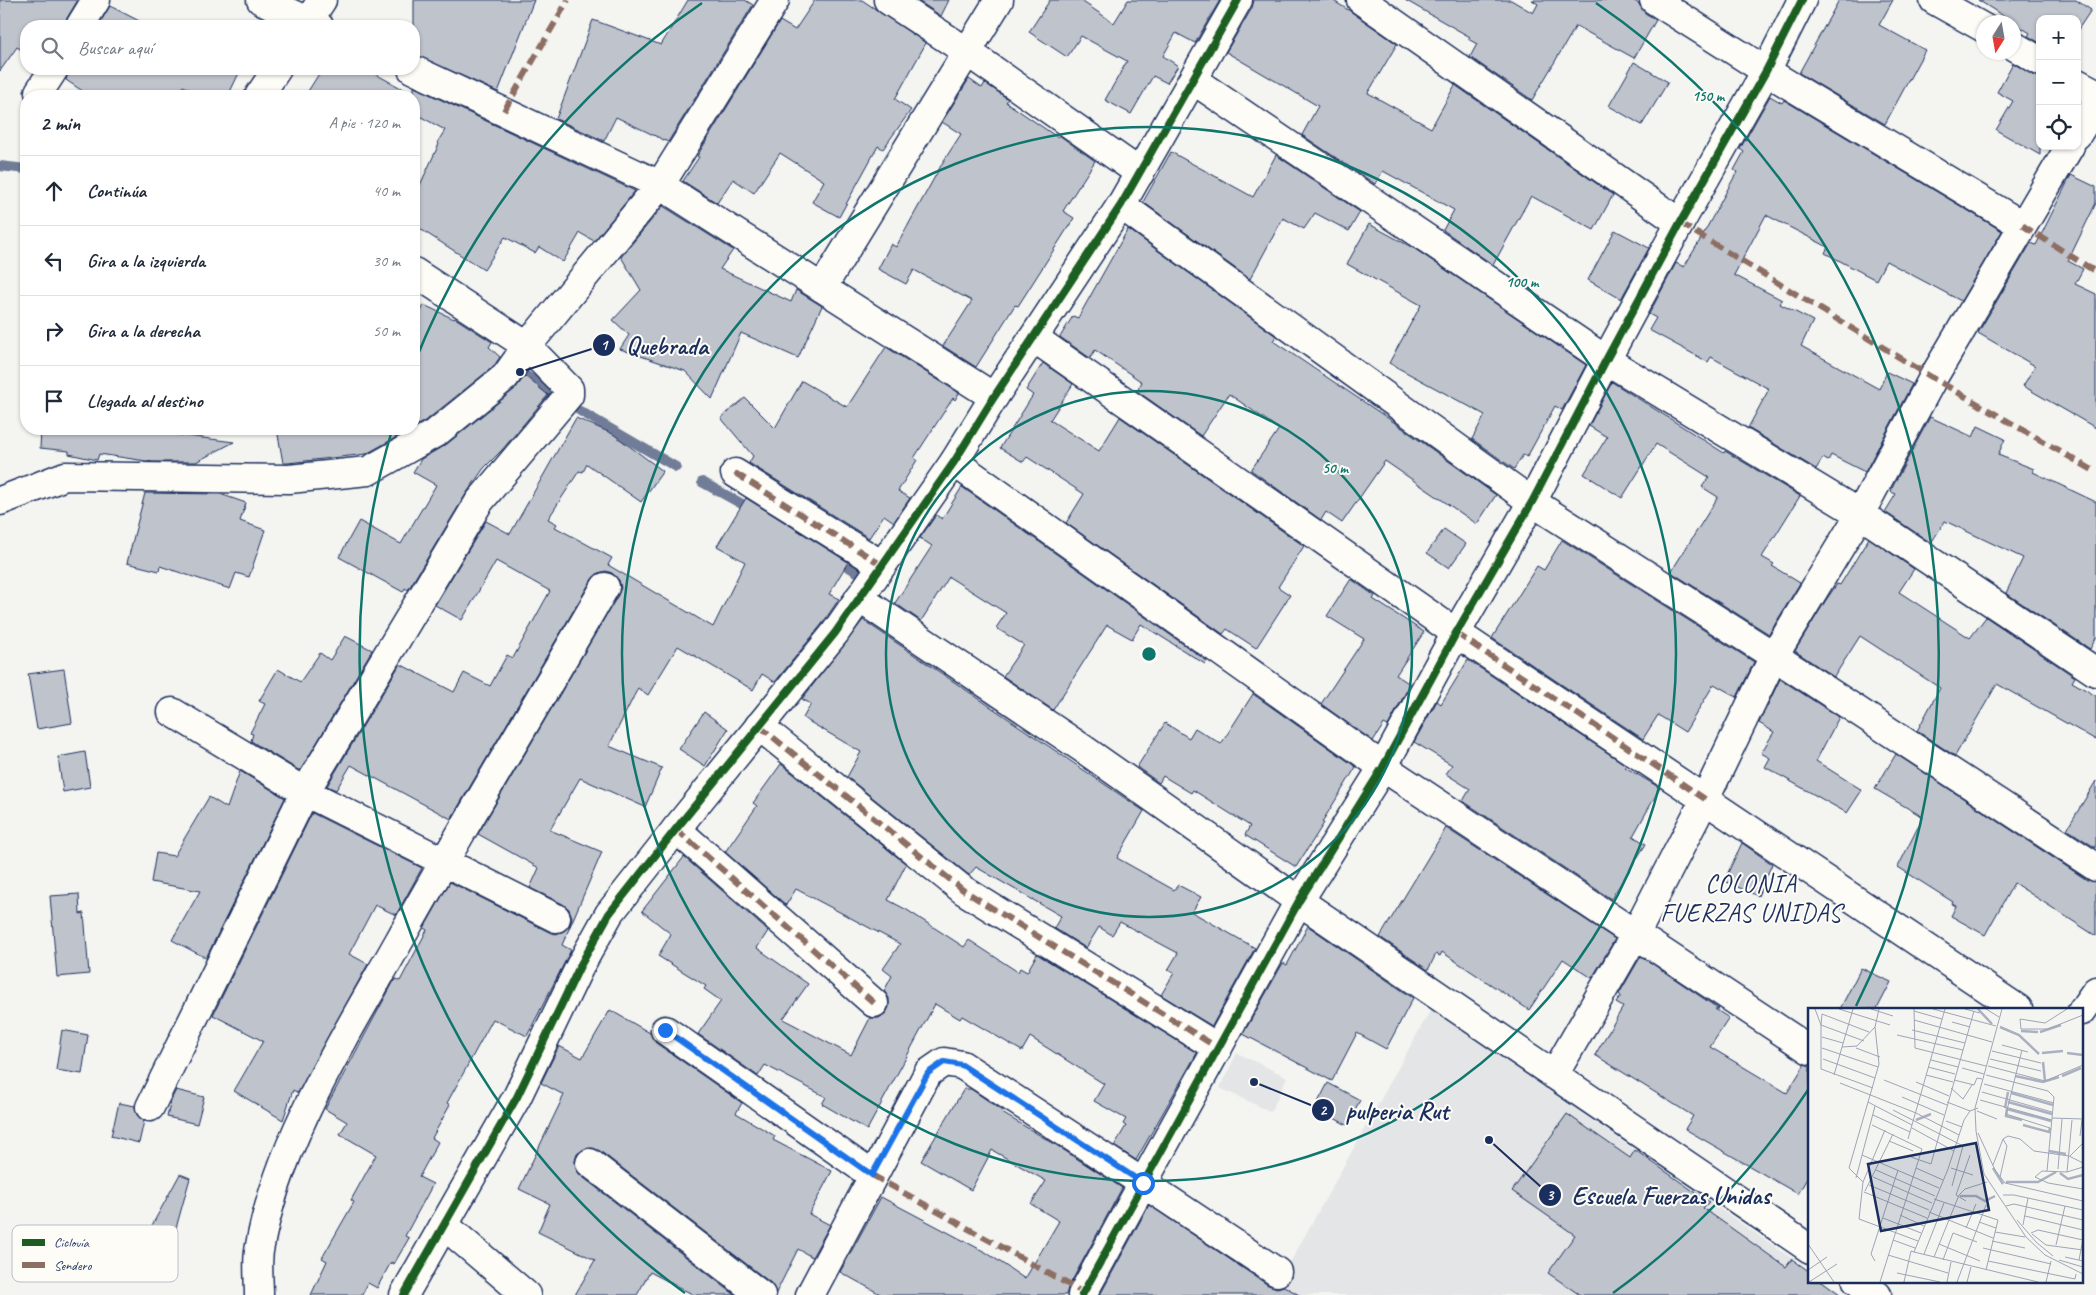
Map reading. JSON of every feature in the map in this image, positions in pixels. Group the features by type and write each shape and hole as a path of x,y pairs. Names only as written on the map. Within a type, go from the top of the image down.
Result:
{"street":[{"path":"84,20 96,0"},
{"path":"261,0 314,19"},
{"path":"0,502 66,476 288,479 368,471 437,432 505,377 526,346 660,185 775,0"},
{"path":"888,0 966,51 1140,173"},
{"path":"822,288 998,0"},
{"path":"404,1295 517,1097 580,966 609,914 835,633 954,462 994,397 1121,204 1238,0"},
{"path":"1361,0 1680,223"},
{"path":"1654,0 1766,72 2022,225"},
{"path":"1082,1295 1300,901 1383,767 1456,633 1532,502 1680,223 1766,72 1802,0"},
{"path":"1934,0 1976,24"},
{"path":"2021,50 2038,60"},
{"path":"420,73 660,185 994,397"},
{"path":"40,90 50,75"},
{"path":"263,90 273,75"},
{"path":"1193,80 1606,360 1860,514 2096,672"},
{"path":"2081,85 2096,94"},
{"path":"2081,128 2096,104"},
{"path":"1554,1075 1635,936 1705,799 1774,656 1860,514 1933,378 2068,150"},
{"path":"1121,204 1532,502 1774,656 2096,867"},
{"path":"150,1106 305,792 479,502 568,395 568,389 526,346 420,276"},
{"path":"1034,338 1456,633 2017,1008"},
{"path":"954,462 1383,767 1635,936 1808,1049"},
{"path":"735,473 882,565"},
{"path":"258,1295 259,1252 276,1182 298,1129 330,1064 443,862 605,587"},
{"path":"859,598 1082,748 1300,901 1808,1248"},
{"path":"172,712 305,792 556,918"},
{"path":"759,726 962,890 1218,1048"},
{"path":"676,829 874,1003"},
{"path":"2084,1008 2096,991"},
{"path":"665,1030 872,1175"},
{"path":"810,1295 872,1175 928,1073 944,1062 962,1065 1277,1272"},
{"path":"590,1164 761,1295"},
{"path":"444,1225 526,1295"},
{"path":"1858,1282 1877,1295"},
{"path":"1886,1295 1894,1282"}],"shaded area":[{"path":"1431,1009 1808,1270 1808,1282 1825,1282 1844,1295 1272,1295"},
{"path":"1237,1053 1287,1077 1271,1112 1220,1088"}],"building":[{"path":"0,0 78,0 66,20 20,20 20,49 17,47 0,71"},
{"path":"414,0 534,0 498,92 420,57 420,20 414,20"},
{"path":"688,0 745,0 753,5 668,142 616,117 604,141 556,119 593,20 661,45"},
{"path":"815,0 862,0 926,43 895,99 911,110 883,149 878,146 839,217 812,202 824,181 780,153 754,193 733,179 717,203 683,181 780,21 795,30"},
{"path":"917,0 949,0 941,16"},
{"path":"1050,0 1080,0 1114,23 1128,0 1220,0 1195,43 1176,33 1163,56 1178,66 1167,83 1153,76 1131,114 1105,100 1127,61 1081,36 1067,57 1029,32"},
{"path":"1254,0 1332,0 1350,11 1397,44 1368,93 1431,128 1455,85 1613,195 1594,230 1531,196 1493,265 1443,230 1454,210 1383,171 1375,184 1302,135 1318,106 1226,52 1252,8"},
{"path":"1405,0 1511,0 1533,13 1538,4 1532,0 1633,0 1639,4 1645,13 1656,20 1634,58 1576,26 1532,100 1470,57 1477,44 1468,39 1470,37"},
{"path":"1839,0 1893,0 1879,25 1925,50 1885,124 1799,73"},
{"path":"1978,0 2076,0 2091,10 2081,25 2081,15 2036,15 2036,41 2028,36 2030,33 2021,27 2021,15 2002,15"},
{"path":"110,6 137,20 102,20"},
{"path":"1634,62 1668,82 1642,125 1609,106"},
{"path":"2013,63 2036,76 2036,150 2040,150 2040,155 1996,130 2013,101 1997,92"},
{"path":"67,75 238,75 231,90 191,90 183,86 180,90 81,90 66,80"},
{"path":"318,75 377,75 405,90 309,90"},
{"path":"969,79 982,88 985,83 1008,99 1006,102 1057,137 1059,135 1095,161 1063,211 1074,218 1018,306 1015,305 976,367 943,346 972,301 914,270 906,284 878,269 891,244 896,247 943,162 961,134 942,122"},
{"path":"414,87 635,191 594,241 580,233 563,262 539,247 535,253 505,237 484,270 420,229 420,185 439,144 437,143 445,130 420,116 420,90 414,90"},
{"path":"1770,96 1782,103 1784,100 2002,231 1961,301 1886,261 1876,280 1825,253 1828,247 1766,215 1734,275 1782,300 1780,304 1813,321 1801,346 1879,389 1887,372 1912,384 1865,472 1831,455 1828,461 1823,458 1816,469 1748,428 1769,389 1711,357 1708,362 1649,330 1656,318 1649,314 1676,263 1684,267 1699,242 1737,172 1734,170 1744,152 1740,149"},
{"path":"1171,152 1253,197 1276,155 1360,212 1349,231 1315,213 1304,229 1283,218 1250,279 1143,202"},
{"path":"2071,175 2096,187 2096,203 2068,261 2083,269 2075,284 2096,294 2096,428 2023,386 2035,366 1978,333 2031,243 2036,245"},
{"path":"663,206 733,250 720,269 791,302 796,290 822,306 798,358 741,333 712,399 685,371 620,349 629,335 613,320 641,290 621,257"},
{"path":"1369,224 1415,249 1586,365 1562,410 1555,406 1527,457 1523,455 1514,469 1472,439 1485,415 1389,363 1421,305 1347,264"},
{"path":"1128,229 1276,336 1273,341 1398,425 1496,495 1477,524 1385,461 1342,523 1326,512 1321,520 1251,470 1279,429 1229,394 1201,436 1137,391 1142,382 1095,350 1090,358 1060,337 1073,316 1078,318"},
{"path":"1615,230 1649,248 1621,299 1588,280"},
{"path":"424,305 455,318 492,342 489,347 500,357 494,366 420,424 420,313"},
{"path":"886,347 959,393 955,400 953,398 914,458 917,460 898,491 910,498 894,522 884,515 869,538 749,463 753,456 721,418 745,398 775,428 802,381 847,407"},
{"path":"1043,363 1073,384 1050,420 1099,451 1120,417 1304,546 1278,587 1290,595 1256,648 1227,629 1223,634 1066,523 1084,494 1027,457 1023,462 1000,448 1033,395 1026,390"},
{"path":"525,376 548,395 502,450 484,468 466,494 408,590 405,588 403,592 339,557 359,521 401,544 436,485 413,472 421,459 447,444 515,389"},
{"path":"1612,382 1724,453 1725,451 1800,496 1762,557 1774,564 1772,566 1800,583 1769,634 1671,572 1718,497 1702,487 1709,477 1656,444 1622,498 1584,474 1607,437 1589,426"},
{"path":"1930,417 1973,437 1978,426 2005,439 1998,455 2034,469 2033,472 2096,502 2096,638 2090,649 2006,593 2023,558 1945,521 1931,543 1885,512 1896,494 1891,492 1893,486"},
{"path":"576,418 613,434 663,471 641,502 587,464 583,472 579,471 548,519 557,524 555,527 612,558 608,565 713,627 745,562 717,546 746,498 848,562 829,594 839,599 822,624 775,682 762,674 753,690 678,646 648,695 638,688 609,746 662,768 645,807 580,778 550,830 602,852 562,945 571,950 527,1036 493,1019 447,1103 450,1105 432,1138 438,1142 419,1177 433,1184 405,1236 409,1238 394,1264 391,1262 377,1288 368,1283 362,1295 311,1295 327,1261 322,1258 354,1202 351,1200 376,1155 340,1134 347,1122 325,1109 395,979 400,981 427,930 424,928 450,882 549,932 556,934 564,931 570,925 572,917 569,909 563,904 530,888 539,868 478,834 618,595 621,588 619,580 612,573 606,571 598,573 592,579 451,819 351,765 336,790 327,786 400,664 454,692 464,673 490,686 507,655 513,658 550,591 496,561 462,620 435,605 486,521 510,534"},
{"path":"41,435 180,435 234,442 196,462 153,462 99,454 97,460 69,454 69,451 40,448"},
{"path":"278,435 400,435 366,454 283,463"},
{"path":"962,487 1207,661 1205,664 1141,624 1132,639 1107,625 1053,710 1003,676 1024,645 996,628 1006,613 949,577 921,621 895,603 932,546 920,538 936,515 942,519"},
{"path":"145,493 220,494 246,503 240,521 265,530 249,577 236,573 230,589 160,566 159,571 127,563"},
{"path":"1444,529 1466,544 1449,568 1427,553"},
{"path":"1869,538 1914,569 1899,592 1970,638 1986,617 2075,677 2072,682 2096,696 2096,740 1997,684 1955,756 1917,731 1940,688 1860,636 1834,677 1795,651 1826,600 1837,584 1840,585"},
{"path":"1562,540 1754,662 1737,697 1714,684 1685,732 1658,715 1643,739 1492,638 1537,566 1544,570"},
{"path":"1351,579 1375,596 1373,599 1424,632 1396,675 1410,684 1388,726 1384,724 1373,741 1321,704 1364,639 1327,616"},
{"path":"863,620 1144,811 1117,858 1174,890 1178,885 1201,897 1192,912 1255,948 1212,1026 1161,995 1174,973 1168,970 1178,953 1120,922 1112,935 1099,927 1086,948 1054,928 1061,916 976,867 969,875 847,777 861,752 803,718 811,704 802,699"},
{"path":"345,636 372,650 300,771 251,741 253,734 250,733 265,704 259,701 278,669 300,682 320,653 330,660"},
{"path":"1468,660 1626,765 1625,767 1660,788 1633,836 1646,844 1611,899 1463,801 1470,789 1446,774 1452,765 1414,742 1437,701 1441,704"},
{"path":"64,669 72,723 37,729 28,674"},
{"path":"1780,679 1839,717 1816,761 1862,790 1847,813 1765,767 1770,758 1761,753 1774,732 1759,723"},
{"path":"1253,694 1356,767 1296,867 1245,835 1250,826 1193,790 1191,793 1163,776 1159,783 1137,767 1165,723 1189,738 1195,728 1221,744"},
{"path":"704,712 728,729 705,766 679,749"},
{"path":"85,752 90,787 63,792 58,757"},
{"path":"1896,754 2087,880 2096,882 2096,936 2014,883 1985,935 1951,916 1956,906 1952,904 1953,902 1898,867 1923,817 1875,789"},
{"path":"781,764 906,864 888,900 964,947 969,940 1018,972 1020,968 1027,972 1037,954 1197,1053 1136,1160 1114,1146 1126,1126 1123,1124 1126,1119 1094,1101 1104,1084 1030,1037 1022,1051 962,1016 960,1019 935,1004 867,1130 822,1104 826,1097 765,1065 758,1076 698,1034 721,1001 704,989 706,986 658,956 671,934 642,911 684,857 768,931 757,948 808,984 783,1019 851,1055 870,1018 879,1018 886,1013 889,1007 889,998 884,991 892,976 883,969 900,944 796,889 786,905 725,852 757,806 753,803"},
{"path":"240,771 285,798 206,958 172,940 200,891 151,882 156,853 174,856 209,797 227,808"},
{"path":"2096,781 2096,848 2067,829"},
{"path":"312,813 422,868 396,915 375,905 349,954 368,964 298,1093 293,1090 283,1120 234,1091 263,1041 213,1015"},
{"path":"1446,828 1615,939 1592,978 1563,959 1529,1010 1442,952 1440,956 1436,954 1428,970 1380,937"},
{"path":"1742,843 1772,864 1758,896 1724,881"},
{"path":"79,894 80,914 84,913 89,974 57,977 50,896"},
{"path":"1308,926 1413,998 1386,1049 1357,1033 1332,1081 1243,1034 1283,963 1287,965"},
{"path":"1641,956 1719,1009 1715,1009 1729,1018 1710,1047 1787,1093 1805,1064 1808,1065 1808,1176 1798,1194 1685,1129 1693,1116 1595,1055 1623,1007 1616,1003 1621,996 1619,994"},
{"path":"1861,968 1891,982 1878,1008 1841,1008"},
{"path":"610,1010 650,1033 656,1043 742,1103 736,1113 775,1136 773,1140 832,1171 809,1214 830,1225 812,1257 798,1249 776,1293 771,1283 600,1151 593,1148 584,1149 577,1154 575,1161 576,1169 580,1175 735,1295 694,1295 650,1272 637,1295 575,1295 595,1260 538,1232 550,1204 519,1189 564,1095 541,1083 559,1046 582,1058"},
{"path":"62,1030 88,1035 82,1074 56,1070"},
{"path":"1328,1083 1360,1100 1347,1125 1315,1108"},
{"path":"964,1089 971,1089 1003,1111 1002,1113 1053,1143 1122,1188 1066,1295 882,1295 840,1272 881,1197 987,1253 1025,1279 1059,1221 1031,1204 1046,1181 992,1150 971,1190 921,1161"},
{"path":"176,1090 204,1097 197,1124 167,1117 171,1100"},
{"path":"119,1103 135,1106 137,1115 144,1121 139,1143 111,1136"},
{"path":"1567,1114 1630,1158 1635,1150 1709,1202 1703,1208 1786,1267 1792,1259 1808,1271 1808,1282 1823,1282 1841,1295 1580,1295 1548,1273 1575,1235 1512,1191"},
{"path":"180,1174 190,1178 177,1225 152,1225"},
{"path":"1149,1205 1268,1285 1277,1288 1284,1286 1299,1295 1100,1295"}],"waterway":[{"path":"0,166 20,168"},
{"path":"515,372 520,372 555,394"},
{"path":"580,411 676,467"},
{"path":"702,482 753,510"},
{"path":"834,558 857,572"}],"marked path":[{"path":"504,111 568,0"},
{"path":"1680,223 1933,378 2096,472"},
{"path":"2022,225 2096,272"},
{"path":"735,473 882,565"},
{"path":"1456,633 1705,799"},
{"path":"759,726 963,890 1218,1048"},
{"path":"676,829 874,1003"},
{"path":"872,1175 1084,1293"}],"cycle path":[{"path":"404,1295 517,1097 580,966 609,914 835,633 954,462 994,397 1121,205 1238,0"},
{"path":"1082,1295 1299,901 1383,767 1456,633 1532,502 1606,360 1680,223 1766,71 1802,0"}],"place":[{"name":"Quebrada","path":"520,372"},
{"name":"pulperia Rut","path":"1254,1082"},
{"name":"Escuela Fuerzas Unidas","path":"1489,1140"}],"district":[{"name":"COLONIA FUERZAS UNIDAS","path":"1751,898"}],"route":[{"path":"665,1030 872,1175 928,1073 944,1062 962,1065 1143,1183"}]}
